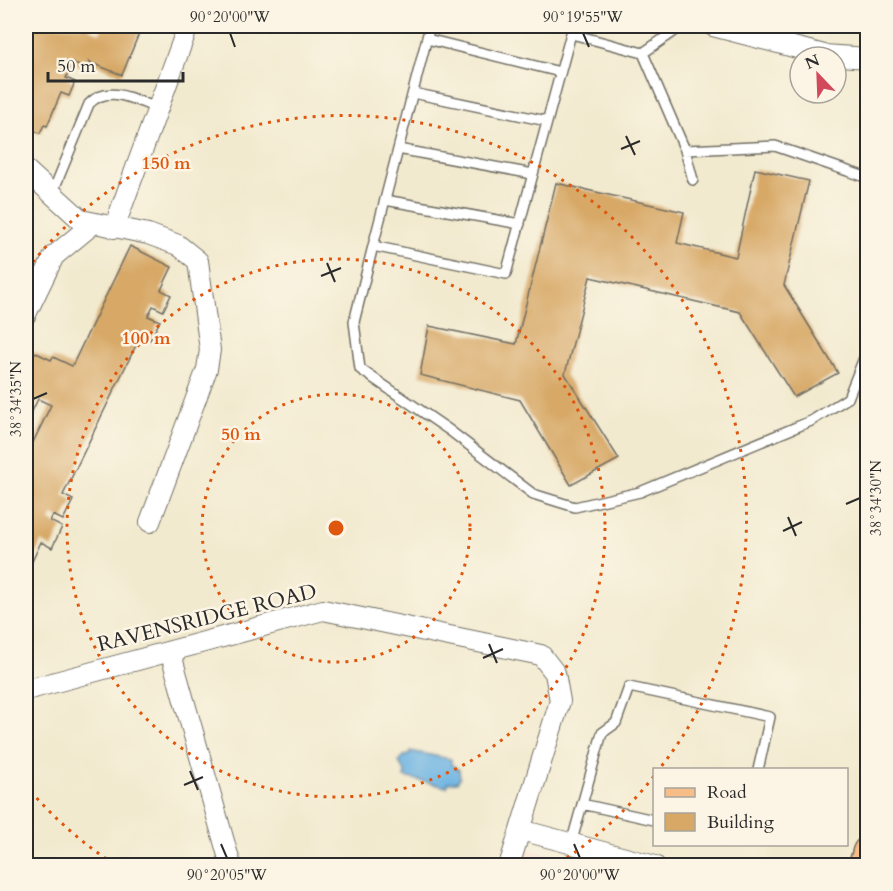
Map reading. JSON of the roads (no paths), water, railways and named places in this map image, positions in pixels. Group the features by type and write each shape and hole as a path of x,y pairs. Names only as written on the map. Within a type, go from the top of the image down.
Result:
{"main road":[{"path":"864,866 867,852"}],"street":[{"path":"114,228 188,26"},
{"path":"713,26 788,47"},
{"path":"848,58 867,58"},
{"path":"848,65 867,73"},
{"path":"26,170 81,220 148,234 178,245 198,261 210,350 207,369 150,522"},
{"path":"26,314 54,256 94,223"},
{"name":"RAVENSRIDGE ROAD","path":"26,690 323,610 541,655 555,673 560,701 509,866"},
{"path":"170,651 231,866"},
{"path":"521,830 655,866"}],"lane":[{"path":"430,26 354,322 360,369 449,430 533,494 575,507 640,492 811,421 848,398 867,348"},
{"path":"643,53 682,26"},
{"path":"373,246 506,274 572,30 643,53 685,150 693,180"},
{"path":"427,39 560,72"},
{"path":"52,194 89,104 94,98 118,93 159,109"},
{"path":"413,93 547,121"},
{"path":"685,150 775,146 867,178"},
{"path":"398,149 533,174"},
{"path":"385,200 520,224"},
{"path":"572,844 602,733 616,723 629,687 770,717 758,768"},
{"path":"582,804 653,820"}],"water":[{"path":"410,751 451,759 451,764 459,770 460,778 457,782 448,783 447,787 404,777 405,772 399,762 404,756 409,755"}]}
